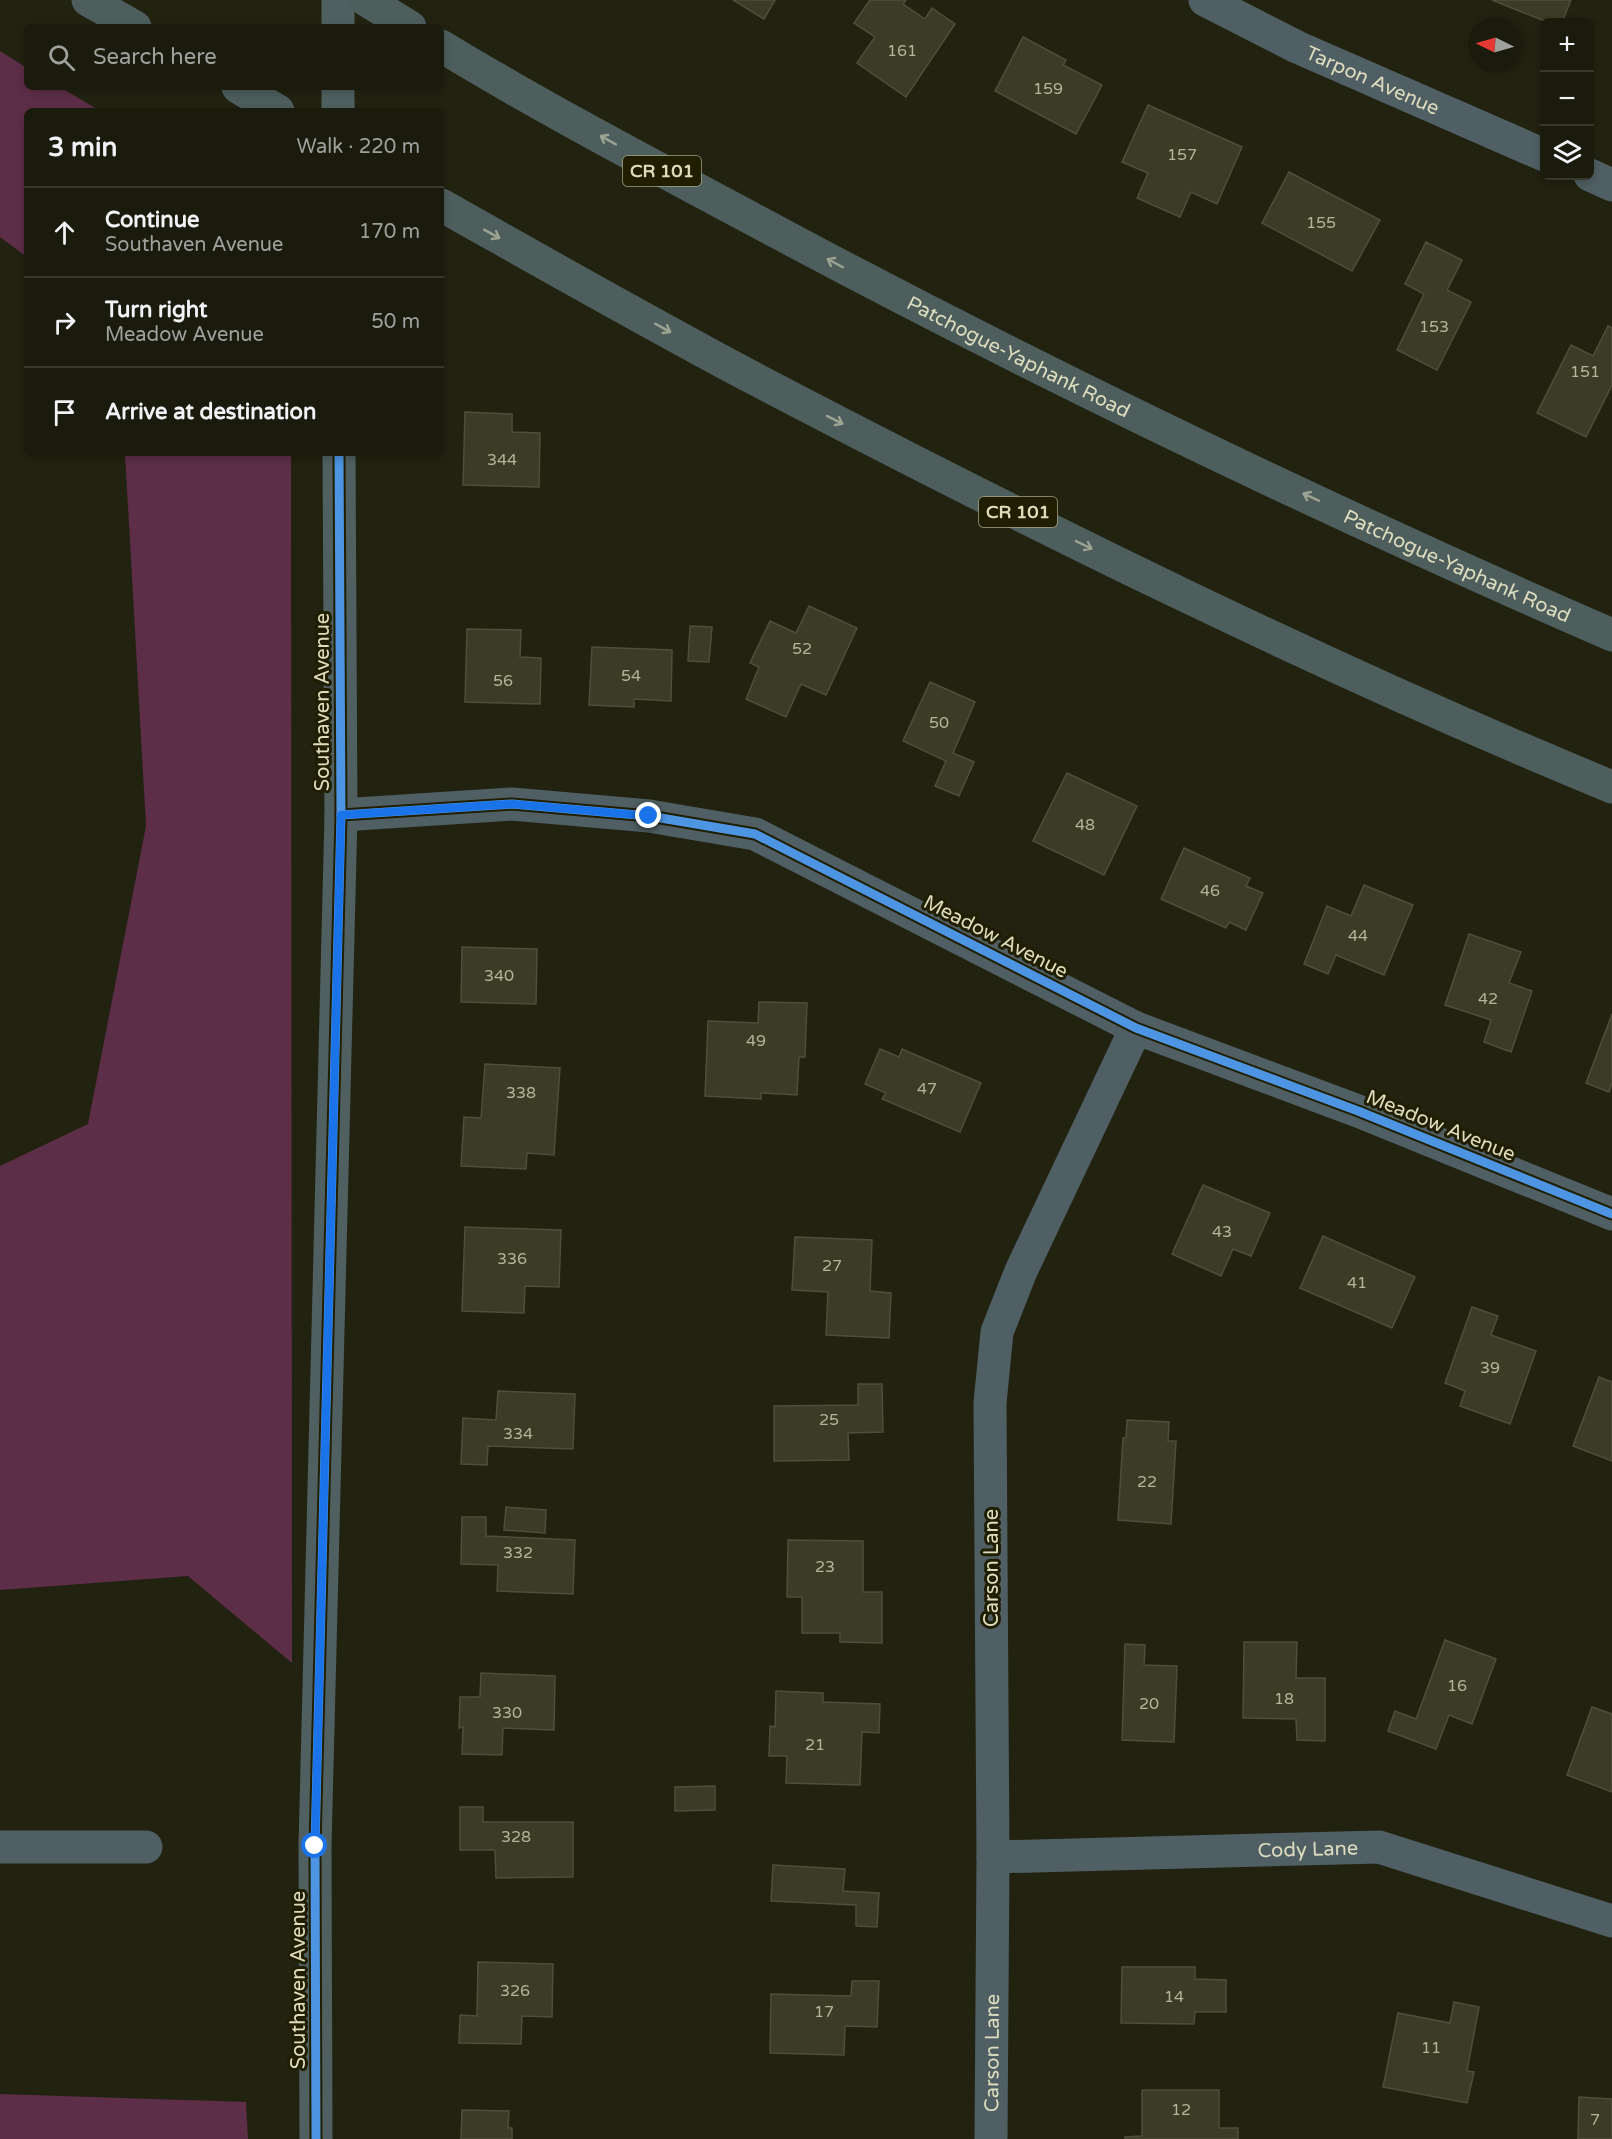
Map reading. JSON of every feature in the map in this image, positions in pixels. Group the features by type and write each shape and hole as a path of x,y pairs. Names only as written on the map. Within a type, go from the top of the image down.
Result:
{"main road":[{"path":"88,0 130,24"},
{"path":"366,0 406,24"},
{"name":"Patchogue-Yaphank Road","path":"444,48 683,182 897,296 1084,390 1497,585 1612,635"},
{"path":"243,90 273,108"},
{"name":"CR 101","path":"444,207 755,379 954,481 1365,680 1612,787"}],"street":[{"path":"338,0 338,24"},
{"name":"Tarpon Avenue","path":"1205,0 1297,47 1540,153"},
{"path":"338,90 338,108"},
{"path":"1594,177 1612,185"},
{"name":"Southaven Avenue","path":"316,2139 315,1846 341,815 339,456"},
{"name":"Meadow Avenue","path":"341,815 512,804 649,816 755,834 1136,1028 1358,1111 1612,1214"},
{"name":"Carson Lane","path":"991,2139 993,1857 990,1403 997,1332 1021,1270 1136,1028"},
{"name":"Cody Lane","path":"993,1857 1379,1846 1612,1921"},
{"path":"0,1848 146,1847"}],"shaded area":[{"path":"0,51 24,66 24,90 65,90 95,108 24,108 24,255 0,237"},
{"path":"125,456 291,456 292,1663 188,1576 0,1590 0,1166 88,1124 146,826"},
{"path":"0,2094 246,2102 248,2139 0,2139"}],"building":[{"path":"733,0 775,0 764,19"},
{"path":"870,0 906,0 903,4 925,19 932,8 955,24 906,97 857,63 875,37 854,23"},
{"path":"1492,0 1571,0 1564,18 1540,19"},
{"path":"1023,37 1066,60 1063,65 1102,85 1076,134 995,91"},
{"path":"1148,105 1242,147 1217,204 1191,192 1180,217 1137,198 1148,173 1122,162"},
{"path":"1289,172 1380,220 1352,271 1262,223"},
{"path":"1426,242 1462,260 1447,290 1471,302 1437,370 1397,350 1424,294 1405,284"},
{"path":"1608,326 1612,328 1612,385 1586,437 1537,413 1571,345 1593,356"},
{"path":"465,412 512,414 512,432 540,433 539,487 463,485"},
{"path":"809,606 857,628 826,695 801,684 786,717 746,699 759,667 750,663 770,621 796,633"},
{"path":"690,626 712,627 709,662 688,661"},
{"path":"467,629 521,630 520,657 541,658 540,704 465,702"},
{"path":"592,647 672,650 671,701 634,699 634,707 589,705"},
{"path":"930,682 975,702 953,753 974,762 959,796 935,786 946,761 903,741"},
{"path":"1067,773 1137,806 1104,875 1033,841"},
{"path":"1184,848 1250,878 1246,886 1263,893 1246,930 1229,922 1226,928 1161,899"},
{"path":"1364,885 1413,905 1384,975 1336,955 1328,974 1304,964 1327,906 1351,916"},
{"path":"1469,934 1521,952 1509,983 1532,991 1511,1052 1484,1042 1491,1020 1445,1005"},
{"path":"462,947 537,949 536,1004 461,1002"},
{"path":"759,1002 807,1003 805,1057 799,1057 797,1095 761,1093 761,1099 705,1096 708,1021 758,1023"},
{"path":"1612,1014 1612,1083 1609,1092 1586,1083"},
{"path":"880,1049 899,1057 902,1049 981,1083 960,1132 882,1099 886,1093 865,1084"},
{"path":"485,1064 560,1068 554,1155 527,1153 526,1169 461,1166 464,1117 481,1118"},
{"path":"1203,1185 1270,1213 1251,1256 1233,1249 1221,1276 1172,1254"},
{"path":"465,1227 561,1230 559,1287 525,1286 524,1313 462,1311"},
{"path":"1323,1236 1415,1277 1392,1328 1300,1288"},
{"path":"795,1237 872,1240 870,1291 891,1293 889,1338 826,1335 828,1292 792,1290"},
{"path":"1472,1307 1498,1316 1491,1335 1536,1351 1510,1424 1460,1406 1465,1391 1445,1383"},
{"path":"1599,1377 1612,1382 1612,1461 1573,1446"},
{"path":"858,1384 882,1384 883,1432 848,1433 849,1460 774,1461 774,1406 858,1405"},
{"path":"498,1391 575,1394 573,1449 488,1446 487,1465 461,1464 463,1418 496,1420"},
{"path":"1127,1420 1169,1422 1168,1441 1176,1441 1171,1524 1118,1520 1123,1438 1126,1438"},
{"path":"506,1507 546,1510 545,1533 504,1530"},
{"path":"462,1517 486,1517 486,1536 575,1540 573,1594 497,1591 498,1565 461,1564"},
{"path":"788,1540 863,1541 863,1592 882,1592 882,1643 840,1642 840,1633 802,1633 802,1597 787,1597"},
{"path":"1445,1640 1496,1659 1472,1724 1449,1715 1436,1749 1388,1731 1395,1711 1416,1719"},
{"path":"1244,1642 1297,1642 1296,1678 1325,1678 1325,1741 1297,1740 1296,1719 1243,1718"},
{"path":"1125,1644 1145,1645 1144,1665 1177,1666 1174,1742 1122,1740"},
{"path":"481,1673 555,1676 554,1730 503,1728 502,1755 462,1754 463,1727 459,1728 460,1697 480,1697"},
{"path":"776,1691 823,1693 823,1702 880,1704 879,1733 862,1732 860,1785 786,1783 787,1756 769,1756 770,1726 775,1727"},
{"path":"1592,1707 1612,1714 1612,1792 1567,1775"},
{"path":"715,1786 715,1810 675,1811 675,1787"},
{"path":"460,1807 483,1807 483,1822 573,1822 573,1877 496,1878 495,1850 460,1850"},
{"path":"773,1865 845,1869 843,1891 879,1893 877,1927 856,1926 856,1905 771,1901"},
{"path":"478,1962 553,1964 552,2017 522,2016 521,2044 459,2043 460,2015 477,2016"},
{"path":"1122,1967 1195,1967 1195,1979 1226,1980 1226,2012 1195,2012 1194,2024 1121,2023"},
{"path":"852,1981 879,1981 877,2027 845,2026 844,2055 770,2053 771,1994 851,1996"},
{"path":"1454,2002 1479,2007 1467,2071 1474,2072 1467,2103 1383,2087 1398,2013 1450,2023"},
{"path":"1142,2090 1219,2090 1219,2128 1238,2128 1238,2139 1125,2139 1125,2137 1142,2136"},
{"path":"1579,2097 1612,2099 1612,2139 1578,2139"},
{"path":"462,2110 509,2111 508,2128 512,2128 512,2139 461,2139"}],"cycle path":[{"path":"316,2139 315,1846 341,815 339,456"},
{"path":"341,815 512,804 649,816 755,834 1136,1028 1358,1111 1612,1214"}],"route":[{"path":"315,1846 341,815 512,804 649,816"}]}
